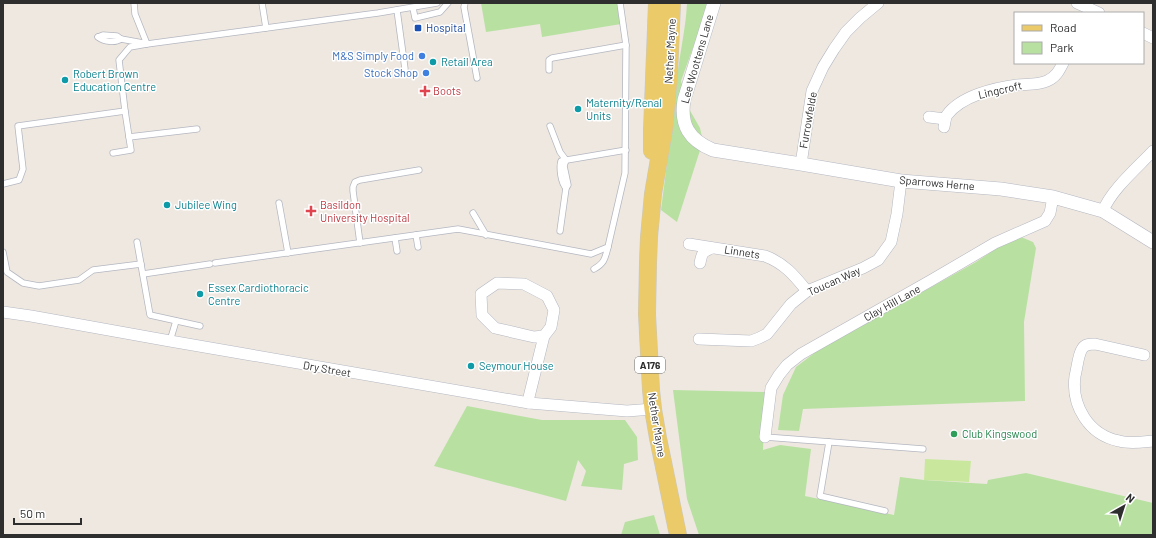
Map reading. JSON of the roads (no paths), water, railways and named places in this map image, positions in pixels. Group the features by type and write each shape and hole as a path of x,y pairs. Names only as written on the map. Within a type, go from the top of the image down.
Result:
{"main road":[{"name":"Nether Mayne","path":"657,3 652,130 653,194 648,263 647,314 653,409 678,535"},
{"name":"Nether Mayne","path":"653,194 664,130 669,75 672,3"}],"street":[{"name":"Lee Woottens Lane","path":"713,150 704,147 690,135 683,118 683,109 684,100 714,3"},
{"name":"Furrowfelde","path":"801,164 812,91 823,67 846,32 878,3"},
{"path":"1077,3 1093,12"},
{"path":"1144,34 1153,38"},
{"name":"Lingcroft","path":"929,117 945,123 946,116 959,103 995,90 1017,85 1037,84 1047,81 1057,75 1062,64"},
{"name":"Sparrows Herne","path":"713,150 901,181 1001,189 1053,197 1103,211 1153,242"},
{"path":"1103,211 1113,193 1153,151"},
{"name":"Toucan Way","path":"699,339 751,341 760,338 767,334 791,304 806,291 863,268 878,260 891,242 897,214 901,181"},
{"name":"Clay Hill Lane","path":"765,437 771,388 787,365 801,354 824,340 995,244 1045,221 1050,214 1053,197"},
{"name":"Linnets","path":"689,244 758,254 774,259 792,273 806,291"},
{"path":"700,263 702,254 712,248"},
{"path":"528,403 544,336 551,327 554,310 547,296 524,284 497,283 481,294 482,315 495,328 534,337 544,336"},
{"name":"Dry Street","path":"3,312 528,403 627,411 653,409"},
{"path":"1144,355 1089,344 1082,349 1077,366 1074,388 1081,412 1085,419 1101,434 1114,440 1125,442 1135,443 1153,441"}],"lane":[{"path":"134,3 136,14 147,44"},
{"path":"262,3 266,28"},
{"path":"113,153 131,150 119,60 130,47 413,8 437,3"},
{"path":"413,8 415,18 440,12 448,3"},
{"path":"465,3 465,12 477,78"},
{"path":"594,269 600,266 604,260 626,173 626,45 620,3"},
{"path":"397,10 405,69"},
{"path":"121,39 147,44"},
{"path":"549,70 549,60 552,58 626,45"},
{"path":"3,184 19,180 23,169 18,126 125,111"},
{"path":"550,126 560,152 566,160"},
{"path":"129,137 197,129"},
{"path":"566,160 626,150"},
{"path":"560,231 566,188 568,185 564,166 566,160"},
{"path":"360,243 353,191 355,182 419,170"},
{"path":"278,203 288,253"},
{"path":"473,213 486,235"},
{"path":"143,274 458,229 591,254 608,247"},
{"path":"416,235 418,247"},
{"path":"395,238 397,251"},
{"path":"137,242 150,315 200,326"},
{"path":"3,252 7,272 23,283 39,286 79,280 93,270 141,264"},
{"path":"170,341 176,321"},
{"path":"765,437 923,449"},
{"path":"829,442 820,496 885,511"}],"place":[{"name":"Hospital","path":"418,28"},
{"name":"M&S Simply Food","path":"422,56"},
{"name":"Retail Area","path":"433,62"},
{"name":"Stock Shop","path":"426,73"},
{"name":"Robert Brown Education Centre","path":"65,80"},
{"name":"Boots","path":"425,91"},
{"name":"Maternity/Renal Units","path":"578,109"},
{"name":"Jubilee Wing","path":"167,205"},
{"name":"Basildon University Hospital","path":"311,211"},
{"name":"Essex Cardiothoracic Centre","path":"200,294"},
{"name":"Seymour House","path":"471,366"},
{"name":"Club Kingswood","path":"954,434"}]}
